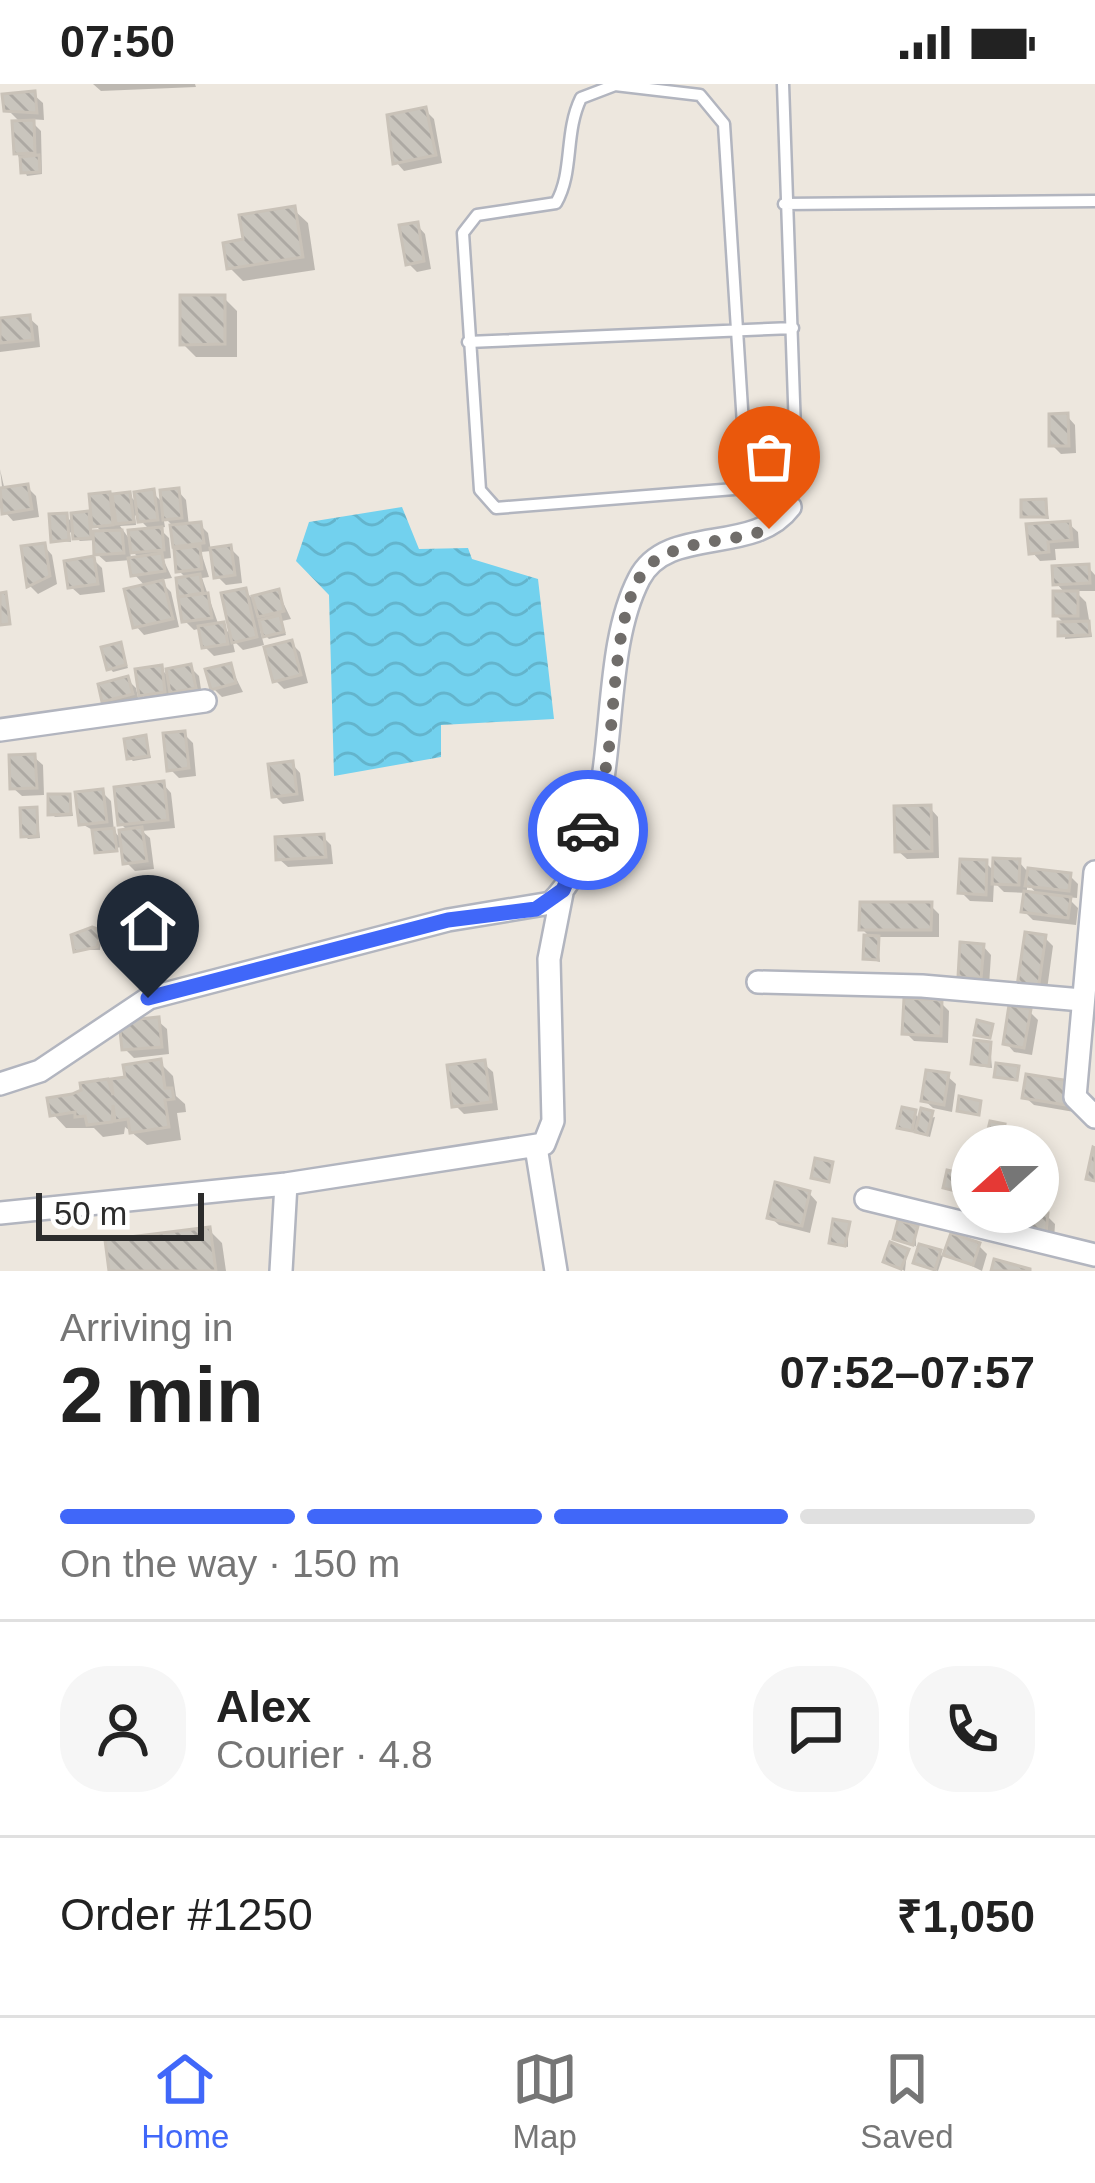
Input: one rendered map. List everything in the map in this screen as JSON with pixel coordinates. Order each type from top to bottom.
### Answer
[{"type":"street","points":[[0,1213],[286,1184],[536,1147],[552,1130],[549,959],[563,890],[578,862],[606,767],[618,669],[640,577],[650,564],[684,547],[769,529],[790,507]]},
{"type":"street","points":[[0,730],[206,701]]},
{"type":"street","points":[[1095,872],[1075,1097],[1095,1117]]},
{"type":"street","points":[[0,1084],[40,1071],[148,998],[448,920],[536,909],[563,890]]},
{"type":"street","points":[[758,982],[922,986],[1082,1000]]},
{"type":"street","points":[[536,1147],[556,1271]]},
{"type":"street","points":[[281,1271],[286,1184]]},
{"type":"street","points":[[866,1199],[1095,1256]]},
{"type":"lane","points":[[783,84],[796,459]]},
{"type":"lane","points":[[615,85],[700,94],[724,124],[747,488],[496,508],[481,490],[468,342],[463,233],[477,215],[556,203],[565,188],[568,124],[581,98],[615,85]]},
{"type":"lane","points":[[784,204],[1095,201]]},
{"type":"lane","points":[[468,342],[793,328]]},
{"type":"water","points":[[402,507],[419,549],[468,548],[472,559],[538,579],[554,719],[441,725],[441,757],[334,776],[329,595],[296,561],[309,522]]},
{"type":"building","points":[[35,91],[37,113],[4,111],[2,94]]},
{"type":"building","points":[[426,107],[436,155],[393,164],[387,115]]},
{"type":"building","points":[[34,120],[35,153],[14,154],[12,121]]},
{"type":"building","points":[[39,155],[40,172],[21,173],[20,157]]},
{"type":"building","points":[[295,206],[303,257],[227,269],[223,243],[243,239],[239,215]]},
{"type":"building","points":[[418,222],[424,261],[406,265],[399,225]]},
{"type":"building","points":[[180,295],[225,295],[225,344],[180,345]]},
{"type":"building","points":[[30,315],[33,340],[0,343],[0,318]]},
{"type":"building","points":[[1068,413],[1069,446],[1049,446],[1049,414]]},
{"type":"building","points":[[28,484],[32,509],[2,514],[0,488]]},
{"type":"building","points":[[179,488],[182,518],[163,520],[160,490]]},
{"type":"building","points":[[154,489],[158,520],[138,522],[134,492]]},
{"type":"building","points":[[110,492],[113,525],[92,527],[89,494]]},
{"type":"building","points":[[130,492],[134,522],[116,524],[112,494]]},
{"type":"building","points":[[1046,499],[1047,517],[1021,517],[1021,500]]},
{"type":"building","points":[[89,511],[91,538],[73,539],[71,513]]},
{"type":"building","points":[[67,513],[69,540],[51,542],[49,514]]},
{"type":"building","points":[[1070,521],[1072,540],[1048,542],[1049,552],[1029,554],[1026,524]]},
{"type":"building","points":[[201,522],[204,543],[173,547],[170,525]]},
{"type":"building","points":[[162,527],[164,550],[131,553],[128,530]]},
{"type":"building","points":[[122,530],[124,553],[94,555],[93,531]]},
{"type":"building","points":[[45,543],[50,576],[27,587],[21,546]]},
{"type":"building","points":[[231,545],[235,575],[214,578],[210,548]]},
{"type":"building","points":[[200,546],[202,569],[176,572],[174,549]]},
{"type":"building","points":[[162,553],[165,571],[131,576],[128,558]]},
{"type":"building","points":[[94,556],[98,584],[68,588],[64,561]]},
{"type":"building","points":[[1089,564],[1090,583],[1053,585],[1052,566]]},
{"type":"building","points":[[200,574],[203,593],[178,597],[176,578]]},
{"type":"building","points":[[163,580],[173,619],[133,628],[124,589]]},
{"type":"building","points":[[246,588],[257,637],[232,643],[221,593]]},
{"type":"building","points":[[279,589],[284,611],[258,617],[252,596]]},
{"type":"building","points":[[1053,591],[1078,591],[1078,616],[1053,616]]},
{"type":"building","points":[[6,592],[10,624],[0,625],[0,593]]},
{"type":"building","points":[[208,593],[212,618],[182,622],[178,597]]},
{"type":"building","points":[[280,615],[284,632],[263,637],[259,620]]},
{"type":"building","points":[[1089,621],[1090,635],[1058,636],[1058,622]]},
{"type":"building","points":[[224,622],[228,644],[202,648],[198,626]]},
{"type":"building","points":[[292,640],[301,675],[273,682],[264,647]]},
{"type":"building","points":[[121,642],[126,665],[107,670],[101,647]]},
{"type":"building","points":[[231,663],[236,683],[211,690],[205,669]]},
{"type":"building","points":[[191,664],[196,688],[170,693],[166,669]]},
{"type":"building","points":[[162,665],[165,692],[139,696],[135,669]]},
{"type":"building","points":[[128,676],[133,694],[102,702],[98,684]]},
{"type":"building","points":[[185,731],[189,768],[167,771],[163,733]]},
{"type":"building","points":[[146,735],[149,756],[127,759],[124,739]]},
{"type":"building","points":[[35,754],[37,788],[10,789],[9,755]]},
{"type":"building","points":[[293,761],[297,794],[272,797],[268,764]]},
{"type":"building","points":[[164,781],[168,820],[118,825],[114,787]]},
{"type":"building","points":[[103,789],[107,822],[79,825],[75,792]]},
{"type":"building","points":[[48,794],[70,794],[71,814],[48,815]]},
{"type":"building","points":[[931,805],[932,851],[895,852],[894,806]]},
{"type":"building","points":[[37,807],[38,836],[21,837],[20,808]]},
{"type":"building","points":[[142,827],[147,861],[123,864],[119,830]]},
{"type":"building","points":[[114,828],[117,851],[95,853],[92,830]]},
{"type":"building","points":[[324,834],[326,857],[276,860],[275,837]]},
{"type":"building","points":[[993,858],[1020,859],[1019,885],[992,884]]},
{"type":"building","points":[[960,859],[987,860],[986,895],[958,893]]},
{"type":"building","points":[[1028,868],[1071,873],[1069,891],[1025,886]]},
{"type":"building","points":[[1024,891],[1071,897],[1068,918],[1021,912]]},
{"type":"building","points":[[860,902],[932,902],[931,930],[859,930]]},
{"type":"building","points":[[92,927],[103,931],[97,947],[74,952],[71,935]]},
{"type":"building","points":[[1025,932],[1046,935],[1038,990],[1017,986]]},
{"type":"building","points":[[864,935],[879,936],[878,960],[863,959]]},
{"type":"building","points":[[960,942],[984,944],[981,979],[958,977]]},
{"type":"building","points":[[904,998],[942,1000],[941,1036],[902,1034]]},
{"type":"building","points":[[1009,1005],[1031,1009],[1024,1048],[1003,1044]]},
{"type":"building","points":[[159,1017],[162,1047],[122,1050],[119,1021]]},
{"type":"building","points":[[977,1020],[993,1024],[990,1038],[974,1035]]},
{"type":"building","points":[[974,1040],[991,1042],[989,1066],[971,1064]]},
{"type":"building","points":[[161,1059],[165,1088],[172,1088],[174,1099],[165,1100],[169,1127],[130,1133],[128,1119],[115,1121],[113,1105],[112,1122],[87,1125],[85,1116],[75,1117],[75,1112],[50,1116],[47,1098],[81,1090],[80,1083],[108,1079],[113,1095],[111,1079],[125,1077],[123,1065]]},
{"type":"building","points":[[485,1060],[491,1102],[452,1107],[447,1065]]},
{"type":"building","points":[[996,1063],[1019,1066],[1017,1080],[994,1077]]},
{"type":"building","points":[[926,1070],[949,1073],[944,1105],[921,1101]]},
{"type":"building","points":[[1026,1074],[1070,1081],[1066,1105],[1022,1098]]},
{"type":"building","points":[[959,1096],[981,1101],[979,1115],[957,1111]]},
{"type":"building","points":[[902,1107],[916,1110],[912,1131],[897,1128]]},
{"type":"building","points":[[921,1108],[933,1111],[927,1135],[915,1132]]},
{"type":"building","points":[[1095,1148],[1095,1181],[1086,1179]]},
{"type":"building","points":[[815,1158],[833,1162],[829,1182],[811,1178]]},
{"type":"building","points":[[947,1170],[951,1171],[951,1190],[943,1188]]},
{"type":"building","points":[[775,1182],[810,1191],[802,1226],[767,1218]]},
{"type":"building","points":[[833,1219],[850,1222],[845,1246],[829,1243]]},
{"type":"building","points":[[898,1220],[918,1226],[913,1245],[893,1239]]},
{"type":"building","points":[[210,1227],[216,1271],[109,1271],[105,1240]]},
{"type":"building","points":[[951,1233],[980,1243],[973,1265],[943,1255]]},
{"type":"building","points":[[890,1242],[909,1249],[901,1269],[883,1262]]},
{"type":"building","points":[[919,1244],[941,1250],[935,1270],[913,1263]]},
{"type":"building","points":[[994,1259],[1030,1269],[1030,1271],[991,1271]]},
{"type":"way so far","points":[[588,830],[606,767],[618,669],[640,577],[650,564],[684,547],[769,529]]},
{"type":"route","points":[[148,998],[448,920],[536,909],[563,890],[588,830]]}]
